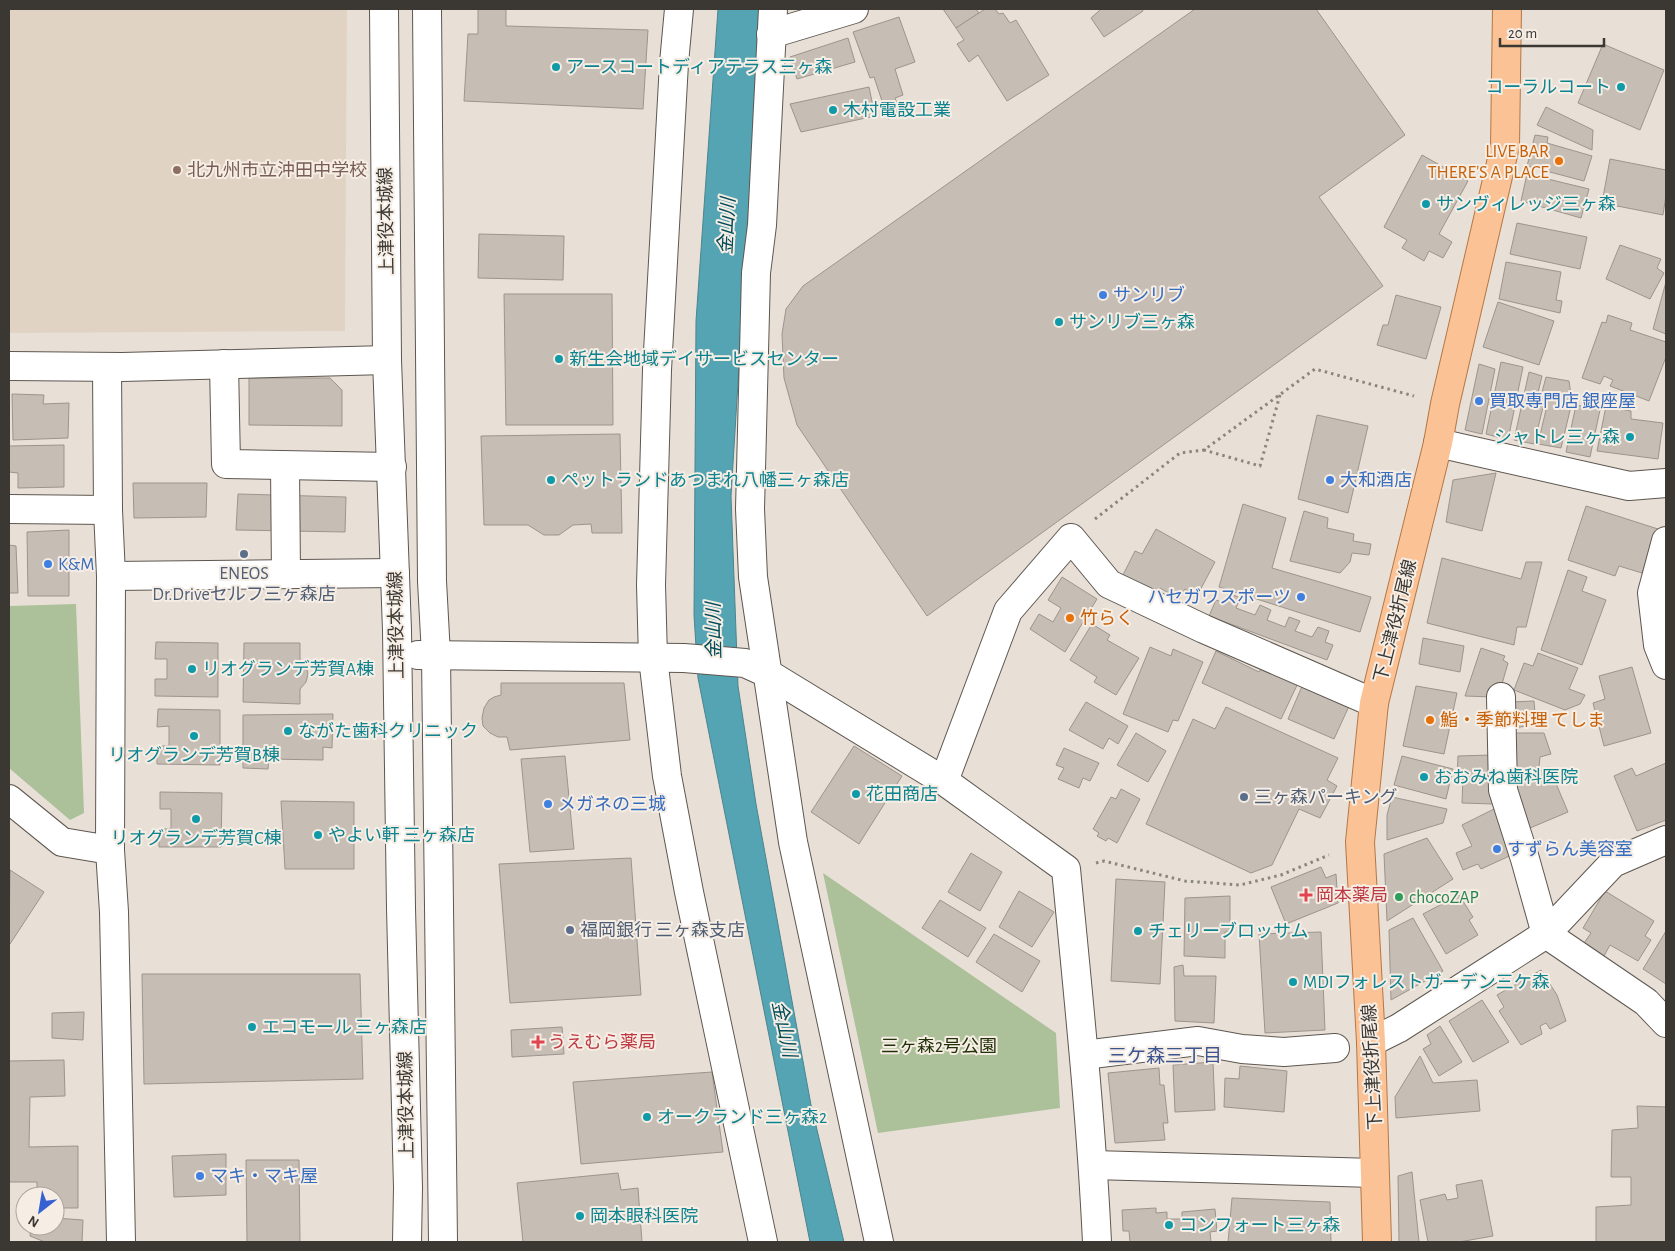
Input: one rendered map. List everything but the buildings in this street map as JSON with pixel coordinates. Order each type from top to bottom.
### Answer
[{"type":"main road","name":"下上津役折尾線","points":[[1377,1242],[1371,1042],[1360,842],[1374,703],[1438,444],[1445,404],[1505,146],[1507,9]]},
{"type":"street","name":"上津役本城線","points":[[384,9],[387,360],[397,654],[408,1188],[407,1242]]},
{"type":"street","name":"上津役本城線","points":[[427,9],[432,581],[436,655],[443,1242]]},
{"type":"street","points":[[679,9],[674,63],[657,370],[651,585],[653,658],[667,776],[687,882],[763,1242]]},
{"type":"street","points":[[854,9],[772,21],[762,225],[756,273],[750,509],[756,668],[879,1242]]},
{"type":"street","points":[[9,366],[107,367],[387,360]]},
{"type":"street","points":[[224,364],[226,464],[392,467]]},
{"type":"street","points":[[107,367],[108,510],[111,576],[110,850],[114,912],[121,1242]]},
{"type":"street","points":[[1438,444],[1629,486],[1666,483]]},
{"type":"street","points":[[285,466],[286,574]]},
{"type":"street","points":[[9,509],[108,510]]},
{"type":"street","points":[[944,781],[1008,611],[1071,538],[1108,584],[1204,629],[1374,703]]},
{"type":"street","points":[[1666,541],[1652,593],[1658,645],[1666,665]]},
{"type":"street","points":[[111,576],[395,573]]},
{"type":"street","points":[[397,654],[684,658],[756,668],[944,781],[1066,869],[1084,1055],[1097,1242]]},
{"type":"street","points":[[1501,697],[1503,790],[1546,934],[1646,1002],[1666,1023]]},
{"type":"street","points":[[10,804],[62,842],[110,850]]},
{"type":"street","points":[[1371,1042],[1399,1028],[1546,934],[1613,863],[1666,840]]},
{"type":"street","points":[[1084,1055],[1198,1041],[1242,1049],[1284,1052],[1335,1048]]},
{"type":"street","points":[[1093,1165],[1374,1173]]},
{"type":"path","points":[[1204,450],[1315,369],[1418,396]]},
{"type":"path","points":[[1071,538],[1180,453],[1204,450],[1260,466],[1280,395]]},
{"type":"path","points":[[1066,869],[1104,861],[1185,881],[1240,885],[1281,876],[1360,842]]},
{"type":"shaded area","name":"北九州市立沖田中学校","points":[[9,9],[347,9],[345,331],[9,333]]},
{"type":"green space","points":[[76,604],[84,813],[70,820],[9,768],[9,606]]},
{"type":"green space","name":"三ヶ森2号公園","points":[[823,873],[1056,1033],[1060,1108],[878,1133]]},
{"type":"water","name":"金山川","points":[[718,9],[761,9],[731,496],[738,686],[756,804],[811,1105],[844,1242],[810,1242],[698,678],[694,615],[696,321]]},
{"type":"place","name":"アースコートディアテラス三ヶ森","points":[[556,67]]},
{"type":"place","name":"コーラルコート","points":[[1621,87]]},
{"type":"place","name":"木村電設工業","points":[[833,110]]},
{"type":"place","name":"LIVE BAR THERE'S A PLACE","points":[[1559,161]]},
{"type":"place","name":"北九州市立沖田中学校","points":[[177,170]]},
{"type":"place","name":"サンヴィレッジ三ヶ森","points":[[1426,204]]},
{"type":"place","name":"サンリブ","points":[[1103,295]]},
{"type":"place","name":"サンリブ三ヶ森","points":[[1059,322]]},
{"type":"place","name":"新生会地域デイサービスセンター","points":[[559,359]]},
{"type":"place","name":"買取専門店 銀座屋","points":[[1479,401]]},
{"type":"place","name":"シャトレ三ヶ森","points":[[1630,437]]},
{"type":"place","name":"ペットランドあつまれ八幡三ヶ森店","points":[[551,480]]},
{"type":"place","name":"大和酒店","points":[[1330,480]]},
{"type":"place","name":"ENEOS Dr.Driveセルフ三ヶ森店","points":[[244,554]]},
{"type":"place","name":"K&M","points":[[48,564]]},
{"type":"place","name":"ハセガワスポーツ","points":[[1301,597]]},
{"type":"place","name":"竹らく","points":[[1070,618]]},
{"type":"place","name":"リオグランデ芳賀A棟","points":[[192,669]]},
{"type":"place","name":"鮨・季節料理 てしま","points":[[1430,720]]},
{"type":"place","name":"ながた歯科クリニック","points":[[288,731]]},
{"type":"place","name":"リオグランデ芳賀B棟","points":[[194,736]]},
{"type":"place","name":"おおみね歯科医院","points":[[1424,777]]},
{"type":"place","name":"花田商店","points":[[856,794]]},
{"type":"place","name":"三ヶ森パーキング","points":[[1244,797]]},
{"type":"place","name":"メガネの三城","points":[[548,804]]},
{"type":"place","name":"リオグランデ芳賀C棟","points":[[196,819]]},
{"type":"place","name":"やよい軒 三ヶ森店","points":[[318,835]]},
{"type":"place","name":"すずらん美容室","points":[[1497,849]]},
{"type":"place","name":"岡本薬局","points":[[1306,895]]},
{"type":"place","name":"chocoZAP","points":[[1399,897]]},
{"type":"place","name":"福岡銀行 三ヶ森支店","points":[[570,930]]},
{"type":"place","name":"チェリーブロッサム","points":[[1138,931]]},
{"type":"place","name":"MDIフォレストガーデン三ケ森","points":[[1293,982]]},
{"type":"place","name":"エコモール 三ヶ森店","points":[[252,1027]]},
{"type":"place","name":"うえむら薬局","points":[[538,1042]]},
{"type":"place","name":"オークランド三ヶ森2","points":[[647,1117]]},
{"type":"place","name":"マキ・マキ屋","points":[[200,1176]]},
{"type":"place","name":"岡本眼科医院","points":[[580,1216]]},
{"type":"place","name":"コンフォート三ヶ森","points":[[1169,1225]]},
{"type":"district","name":"三ケ森三丁目","points":[[1165,1055]]}]
